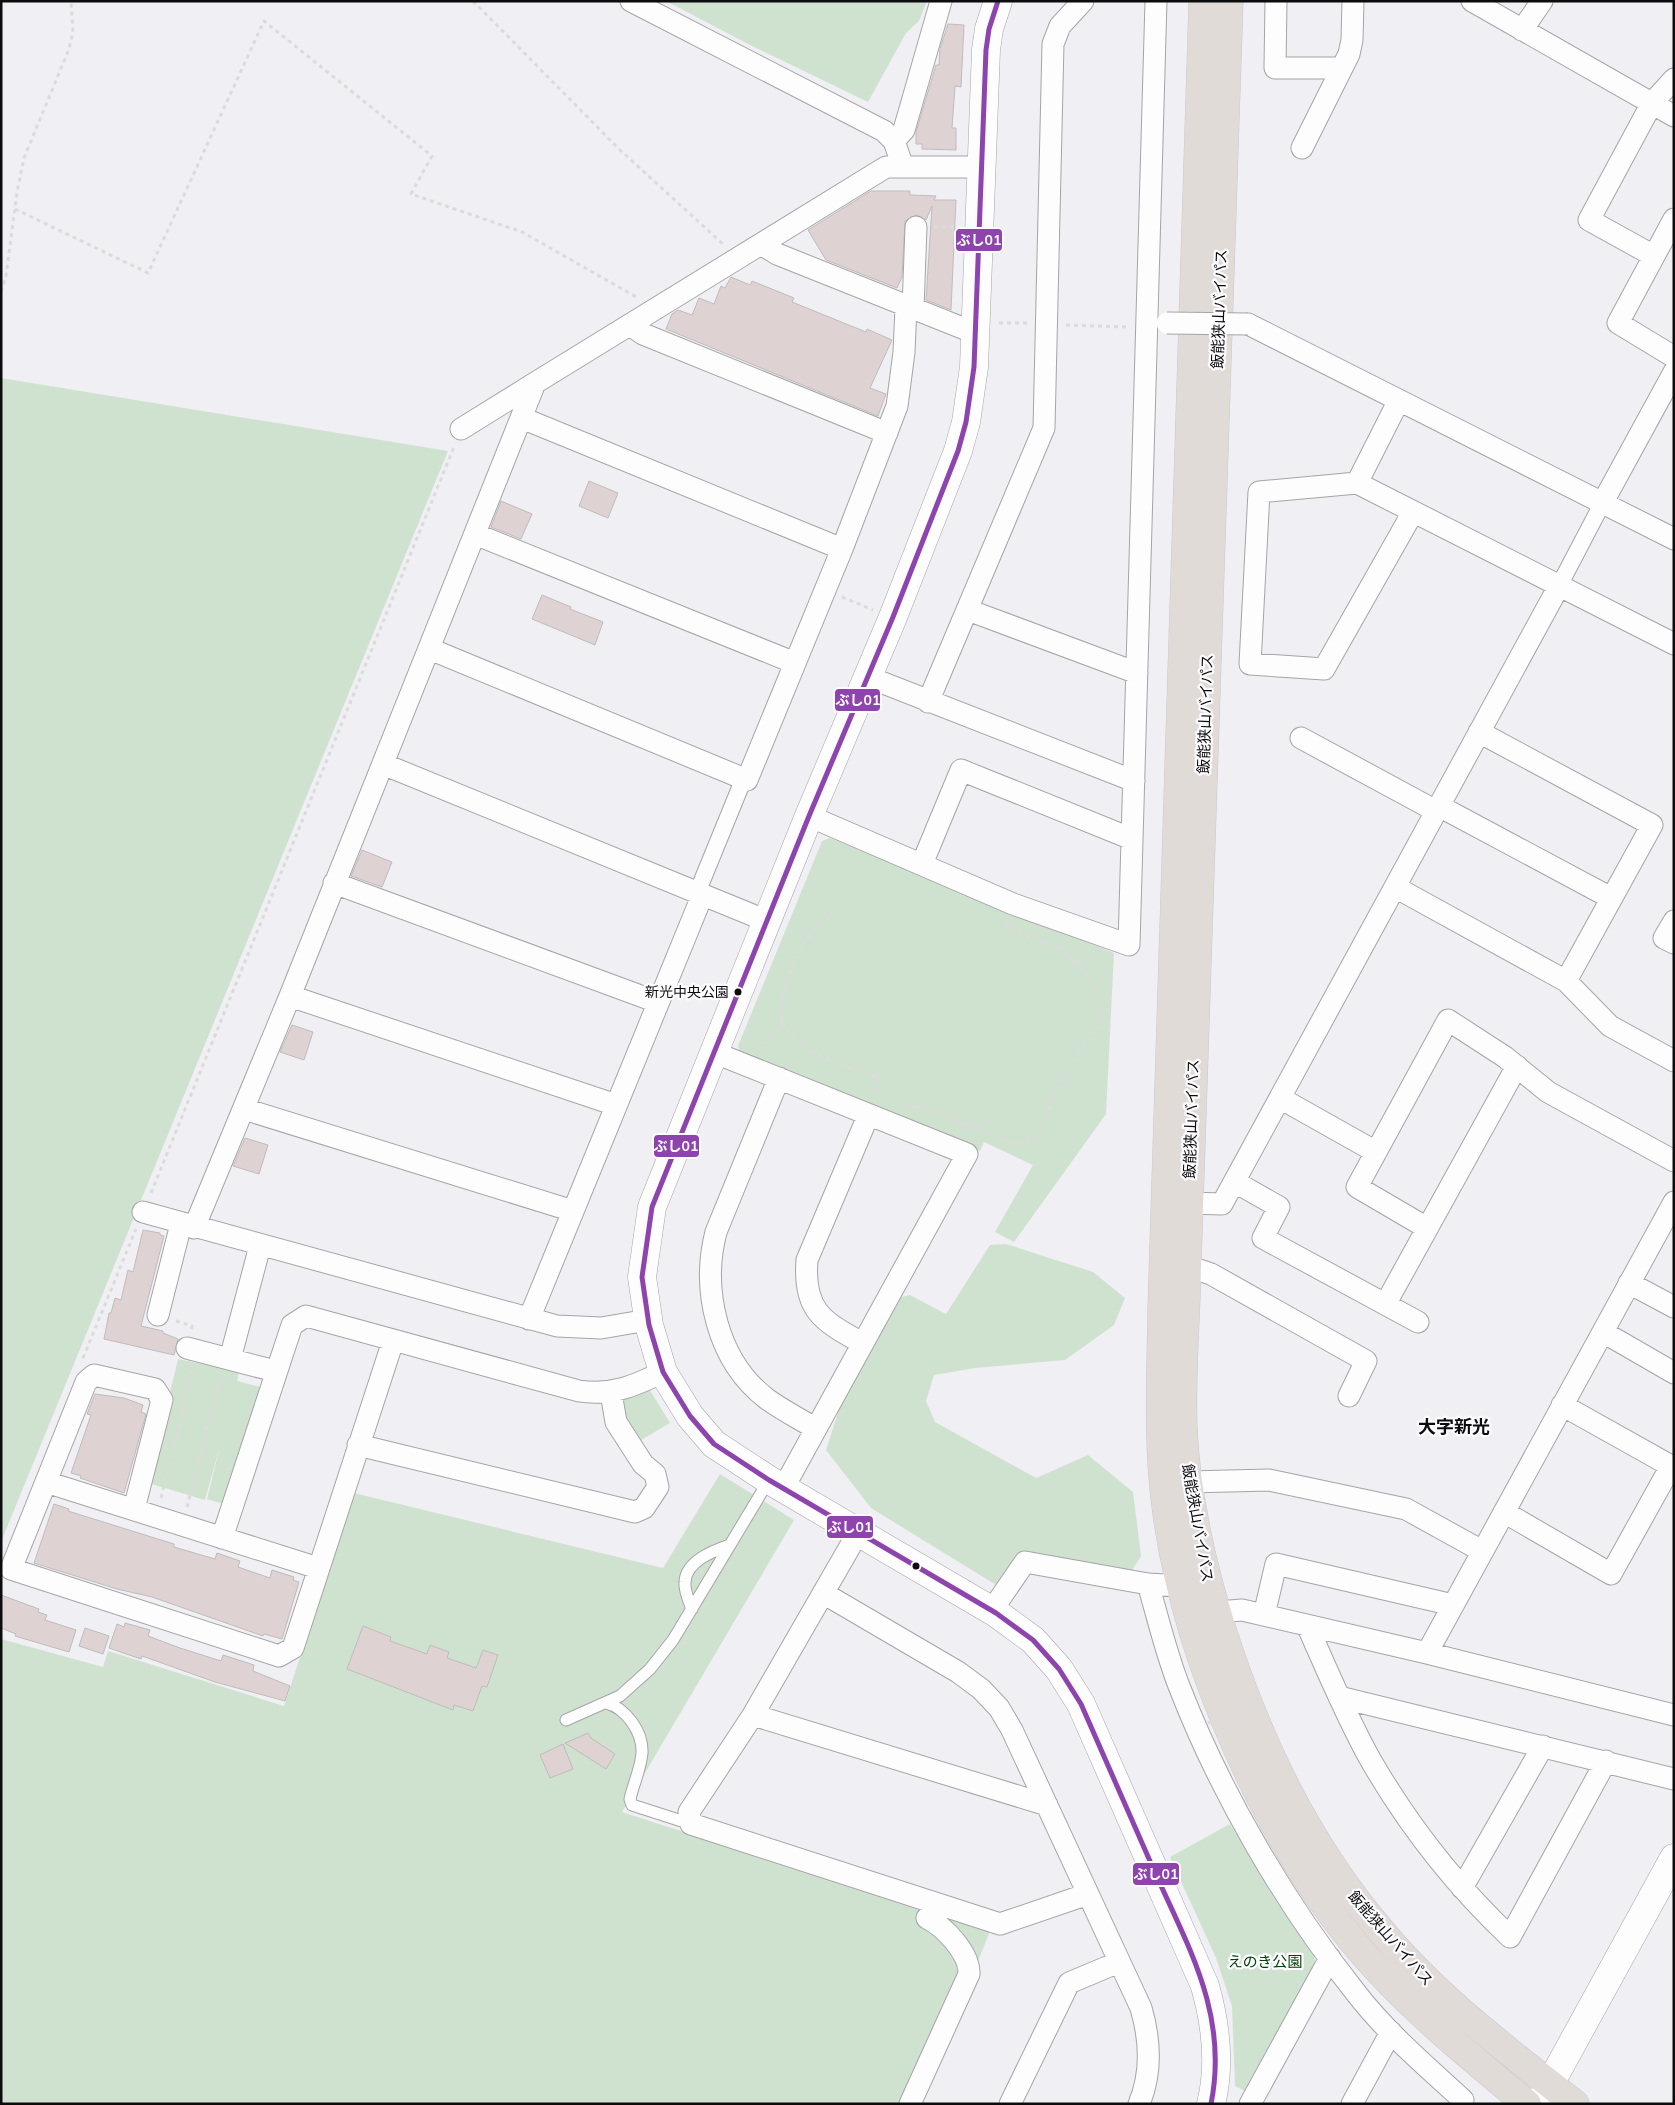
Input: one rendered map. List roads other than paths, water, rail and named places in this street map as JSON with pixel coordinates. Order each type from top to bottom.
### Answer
[{"type":"highway","name":"飯能狭山バイパス","points":[[1204,1],[1162,1307],[1160,1440],[1167,1512],[1182,1586],[1195,1634],[1242,1756],[1270,1815],[1323,1899],[1360,1950],[1410,2003],[1527,2104]]},
{"type":"highway","name":"飯能狭山バイパス","points":[[1229,1],[1186,1266],[1183,1428],[1189,1482],[1204,1568],[1217,1612],[1238,1677],[1293,1804],[1350,1892],[1383,1934],[1429,1983],[1491,2038],[1544,2094],[1575,2104]]},
{"type":"street","points":[[631,1],[884,130],[894,141],[903,167]]},
{"type":"street","points":[[894,141],[904,130],[940,1]]},
{"type":"street","points":[[998,1],[989,29],[986,50],[971,393],[958,451],[868,677],[713,1052],[652,1207],[646,1234],[642,1278],[648,1320],[663,1372],[690,1416],[714,1444],[776,1483],[992,1610],[1033,1640],[1058,1669],[1080,1704],[1099,1744],[1205,1986],[1216,2040],[1216,2064],[1211,2104]]},
{"type":"street","points":[[928,702],[1044,428],[1053,44],[1060,26],[1083,1]]},
{"type":"street","points":[[809,816],[1013,904],[1129,945],[1156,1]]},
{"type":"street","points":[[1276,1],[1275,68],[1342,68]]},
{"type":"street","points":[[1302,148],[1349,54],[1352,40],[1353,1]]},
{"type":"street","points":[[1472,1],[1674,116]]},
{"type":"street","points":[[1522,30],[1542,1]]},
{"type":"street","points":[[1654,256],[1589,220],[1652,103],[1674,79]]},
{"type":"street","points":[[462,429],[886,167],[982,167]]},
{"type":"street","points":[[1674,219],[1618,323],[1674,357]]},
{"type":"street","points":[[430,649],[747,780],[842,550],[897,406],[910,308],[916,227]]},
{"type":"street","points":[[761,244],[777,254],[975,333]]},
{"type":"street","points":[[1146,327],[1167,323],[1248,324],[1603,502],[1672,533]]},
{"type":"street","points":[[630,325],[643,334],[887,434]]},
{"type":"street","points":[[1188,1203],[1222,1204],[1235,1182],[1674,372]]},
{"type":"street","points":[[158,1315],[187,1226],[244,1109],[430,649],[535,383]]},
{"type":"street","points":[[1357,483],[1399,400]]},
{"type":"street","points":[[522,418],[842,550]]},
{"type":"street","points":[[1412,512],[1324,668],[1250,664],[1259,492],[1357,483],[1674,644]]},
{"type":"street","points":[[475,534],[795,663]]},
{"type":"street","points":[[968,610],[1137,673]]},
{"type":"street","points":[[868,677],[1134,781]]},
{"type":"street","points":[[1479,732],[1652,825],[1566,981]]},
{"type":"street","points":[[1301,738],[1611,898]]},
{"type":"street","points":[[383,764],[767,921]]},
{"type":"street","points":[[922,864],[961,770],[1132,839]]},
{"type":"street","points":[[529,1319],[657,1002],[744,778]]},
{"type":"street","points":[[334,883],[657,1002]]},
{"type":"street","points":[[1395,887],[1566,981],[1610,1026],[1674,1061]]},
{"type":"street","points":[[1674,921],[1664,938],[1674,943]]},
{"type":"street","points":[[290,996],[616,1105]]},
{"type":"street","points":[[1427,1228],[1357,1187],[1448,1020],[1517,1066],[1548,1092],[1674,1162]]},
{"type":"street","points":[[713,1052],[779,1078],[872,1108],[954,1150],[967,1154],[816,1429],[776,1483]]},
{"type":"street","points":[[1386,1303],[1517,1066]]},
{"type":"street","points":[[779,1078],[716,1232],[710,1256],[709,1281],[716,1323],[730,1353],[747,1380],[766,1398],[816,1429]]},
{"type":"street","points":[[1280,1098],[1376,1152]]},
{"type":"street","points":[[862,1343],[824,1321],[814,1306],[807,1290],[806,1278],[807,1260],[872,1108]]},
{"type":"street","points":[[244,1109],[573,1212]]},
{"type":"street","points":[[1235,1182],[1279,1207],[1263,1238],[1418,1322]]},
{"type":"street","points":[[1427,1653],[1674,1202]]},
{"type":"street","points":[[143,1212],[187,1226],[557,1326],[586,1329],[648,1320]]},
{"type":"street","points":[[223,1365],[260,1246]]},
{"type":"street","points":[[1186,1266],[1211,1274],[1366,1361],[1349,1396]]},
{"type":"street","points":[[1629,1283],[1674,1307]]},
{"type":"street","points":[[222,1538],[292,1325],[306,1316],[579,1392],[611,1393],[663,1372]]},
{"type":"street","points":[[1603,1332],[1674,1373]]},
{"type":"street","points":[[134,1509],[162,1400],[155,1389],[94,1375],[86,1382],[11,1569],[279,1656],[293,1648],[358,1445],[394,1341]]},
{"type":"street","points":[[187,1348],[223,1365],[275,1372]]},
{"type":"street","points":[[358,1445],[635,1512],[644,1508],[658,1487],[655,1474],[643,1464],[616,1422],[611,1393]]},
{"type":"street","points":[[1504,1512],[1611,1574],[1671,1466],[1562,1405]]},
{"type":"street","points":[[1189,1482],[1269,1480],[1406,1509],[1482,1551]]},
{"type":"street","points":[[46,1482],[318,1568]]},
{"type":"street","points":[[859,1531],[753,1715],[689,1812],[691,1824],[1000,1924],[1088,1894]]},
{"type":"street","points":[[992,1610],[1025,1562],[1148,1584],[1182,1586]]},
{"type":"street","points":[[1264,1615],[1276,1564],[1453,1605]]},
{"type":"street","points":[[1148,1584],[1178,1685],[1206,1748],[1267,1865],[1356,1995],[1463,2100],[1461,2104]]},
{"type":"street","points":[[823,1593],[958,1672],[981,1689],[999,1708],[1012,1730],[1141,2008],[1146,2027],[1149,2052],[1147,2074],[1139,2104]]},
{"type":"street","points":[[1217,1612],[1242,1610],[1427,1653],[1674,1715]]},
{"type":"street","points":[[1307,1625],[1339,1697],[1369,1757],[1420,1838],[1462,1888],[1510,1937],[1606,1761]]},
{"type":"street","points":[[1339,1697],[1674,1779]]},
{"type":"street","points":[[753,1715],[1047,1805]]},
{"type":"street","points":[[1462,1888],[1542,1746]]},
{"type":"street","points":[[1544,2094],[1674,1858]]},
{"type":"street","points":[[910,2104],[969,1974],[966,1956],[936,1922],[927,1918]]},
{"type":"street","points":[[1250,2104],[1330,1958]]},
{"type":"street","points":[[1010,2104],[1068,1983],[1119,1962]]},
{"type":"street","points":[[1352,2104],[1392,2032]]},
{"type":"lane","points":[[566,1720],[620,1696],[650,1669],[673,1640],[730,1546],[776,1483]]},
{"type":"lane","points":[[692,1609],[685,1588],[686,1575],[700,1559],[730,1546]]},
{"type":"lane","points":[[606,1703],[625,1712],[640,1740],[642,1753],[630,1799],[632,1805],[691,1824]]},
{"type":"place","name":"新光中央公園","points":[[738,992]]},
{"type":"district","name":"大字新光","points":[[1454,1426]]},
{"type":"park label","name":"えのき公園","points":[[1265,1961]]}]
